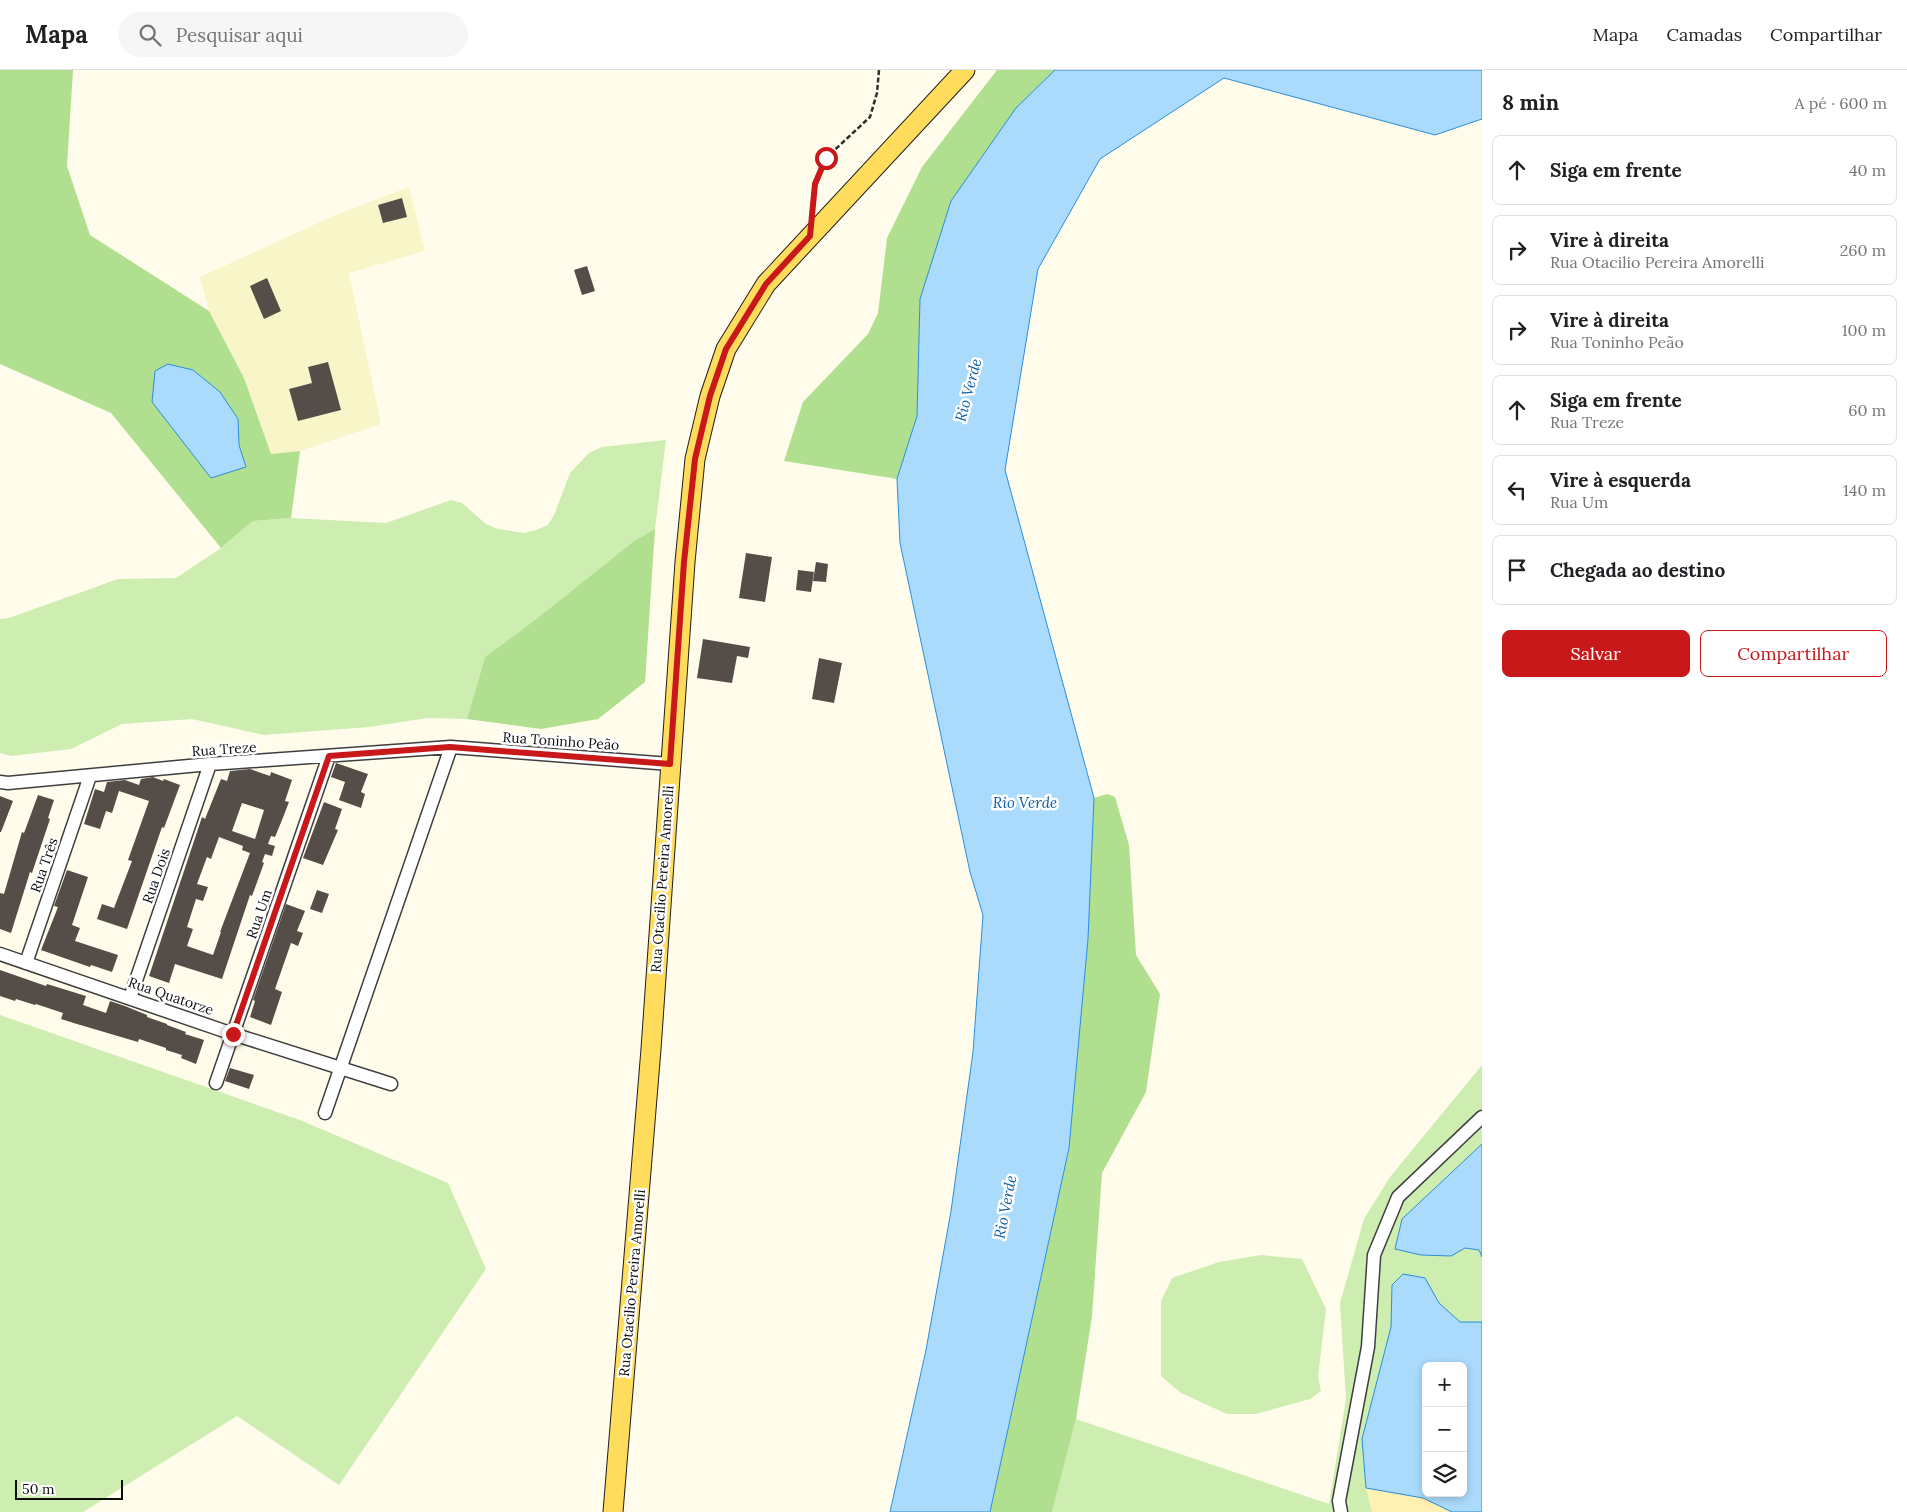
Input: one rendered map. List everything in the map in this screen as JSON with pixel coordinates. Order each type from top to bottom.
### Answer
[{"type":"main road","name":"Rua Otacilio Pereira Amorelli","points":[[613,1512],[651,1049],[684,562],[695,459],[710,396],[726,349],[766,284],[966,70]]},
{"type":"street","name":"Rua Toninho Peão","points":[[450,747],[670,764]]},
{"type":"street","name":"Rua Treze","points":[[0,782],[8,783],[90,776],[210,764],[450,747]]},
{"type":"street","points":[[325,1113],[450,747]]},
{"type":"street","name":"Rua Um","points":[[216,1083],[329,756]]},
{"type":"street","name":"Rua Dois","points":[[130,998],[210,764]]},
{"type":"street","name":"Rua Três","points":[[26,963],[90,776]]},
{"type":"street","name":"Rua Quatorze","points":[[0,954],[233,1034],[391,1084]]},
{"type":"street","points":[[1341,1512],[1339,1502],[1368,1346],[1374,1255],[1398,1197],[1482,1117]]},
{"type":"path","points":[[810,236],[815,184],[826,158],[870,117],[877,93],[879,70]]},
{"type":"shaded area","points":[[409,187],[425,251],[349,273],[381,424],[300,451],[271,455],[244,378],[209,311],[200,277],[333,216]]},
{"type":"green space","points":[[0,70],[73,70],[67,166],[90,235],[209,311],[244,378],[271,454],[300,451],[291,518],[253,521],[221,548],[111,413],[0,364]]},
{"type":"green space","points":[[997,70],[1055,70],[1016,108],[920,299],[917,416],[897,479],[784,461],[803,402],[868,334],[878,313],[887,238],[922,167]]},
{"type":"green space","points":[[666,440],[655,529],[634,541],[535,620],[485,657],[467,719],[428,718],[369,727],[264,735],[192,719],[122,724],[71,749],[11,756],[0,753],[0,619],[9,618],[118,579],[176,578],[221,548],[253,521],[291,518],[386,523],[451,500],[462,503],[486,524],[498,529],[524,533],[536,530],[548,525],[555,513],[570,473],[589,453],[602,447]]},
{"type":"green space","points":[[655,529],[645,682],[598,719],[541,729],[467,719],[485,657],[535,620],[634,541]]},
{"type":"green space","points":[[1107,794],[1115,797],[1129,845],[1136,955],[1160,994],[1146,1092],[1102,1173],[1092,1316],[1076,1419],[1052,1512],[990,1512],[1069,1148],[1088,939],[1094,798]]},
{"type":"green space","points":[[0,1015],[300,1120],[448,1183],[486,1269],[339,1485],[237,1416],[83,1512],[0,1512]]},
{"type":"green space","points":[[1482,1065],[1482,1512],[1052,1512],[1076,1419],[1329,1504],[1346,1399],[1340,1303],[1364,1219],[1390,1177]]},
{"type":"green space","points":[[1261,1255],[1302,1259],[1326,1309],[1318,1377],[1321,1391],[1310,1399],[1256,1414],[1227,1414],[1181,1393],[1161,1376],[1161,1301],[1172,1278],[1219,1262]]},
{"type":"sand","points":[[1366,1488],[1423,1498],[1452,1512],[1372,1512]]},
{"type":"water","name":"Rio Verde","points":[[1055,70],[1482,70],[1482,119],[1435,135],[1224,78],[1100,159],[1038,269],[1005,470],[1094,798],[1088,939],[1069,1148],[990,1512],[890,1512],[926,1350],[951,1211],[973,1052],[983,915],[970,872],[900,543],[897,479],[917,416],[920,299],[951,201],[1016,108]]},
{"type":"water","points":[[168,364],[193,370],[220,392],[238,419],[239,445],[246,467],[211,478],[152,402],[155,371]]},
{"type":"water","points":[[1482,1144],[1482,1257],[1479,1250],[1465,1248],[1451,1256],[1421,1255],[1395,1249],[1402,1219]]},
{"type":"water","points":[[1403,1274],[1425,1278],[1439,1303],[1460,1322],[1482,1322],[1482,1512],[1452,1512],[1423,1498],[1366,1488],[1362,1439],[1391,1327],[1392,1285]]},
{"type":"building","points":[[402,198],[407,217],[383,223],[378,205]]},
{"type":"building","points":[[587,266],[595,291],[582,295],[574,270]]},
{"type":"building","points":[[267,278],[281,311],[264,319],[250,286]]},
{"type":"building","points":[[328,362],[341,410],[298,421],[289,389],[312,383],[308,367]]},
{"type":"building","points":[[746,553],[772,557],[765,602],[739,598]]},
{"type":"building","points":[[816,562],[828,564],[826,582],[813,581]]},
{"type":"building","points":[[798,570],[814,572],[811,592],[796,590]]},
{"type":"building","points":[[703,639],[750,647],[748,658],[737,656],[732,683],[697,678]]},
{"type":"building","points":[[819,658],[842,663],[834,703],[812,699]]},
{"type":"building","points":[[336,763],[368,774],[361,792],[365,794],[361,808],[339,800],[345,782],[331,777]]},
{"type":"building","points":[[250,769],[270,776],[271,772],[292,780],[285,801],[289,802],[275,837],[271,836],[268,844],[275,846],[272,856],[265,854],[262,862],[264,863],[252,896],[250,895],[222,979],[175,964],[169,983],[149,976],[202,817],[205,819],[221,779],[227,781],[230,771]],"holes":[[[242,803],[264,810],[255,839],[232,831]],[[219,837],[243,846],[242,850],[250,853],[213,955],[187,946],[193,929],[187,927],[196,899],[203,901],[208,887],[197,884],[207,857],[211,859]]]},
{"type":"building","points":[[153,777],[180,785],[164,828],[162,827],[127,929],[97,919],[102,904],[114,908],[132,861],[128,860],[149,801],[119,791],[112,813],[106,811],[100,829],[84,824],[95,789],[104,792],[107,782],[125,780],[139,785],[141,779]]},
{"type":"building","points":[[38,795],[54,800],[48,818],[50,819],[32,873],[30,872],[11,933],[0,929],[0,893],[4,894],[22,832],[24,833]]},
{"type":"building","points":[[0,796],[13,801],[1,832],[0,832]]},
{"type":"building","points":[[324,802],[342,809],[335,829],[338,830],[323,865],[303,858]]},
{"type":"building","points":[[67,870],[88,877],[72,925],[80,928],[75,941],[118,955],[112,972],[91,965],[90,967],[41,950],[58,907],[54,906]]},
{"type":"building","points":[[317,890],[329,894],[322,913],[310,909]]},
{"type":"building","points":[[286,904],[305,911],[297,931],[303,933],[298,946],[291,943],[275,989],[282,992],[271,1025],[250,1017],[255,1001],[253,1000]]},
{"type":"building","points":[[0,970],[46,986],[47,984],[86,996],[83,1005],[106,1013],[110,1001],[125,1006],[186,1032],[185,1034],[204,1040],[196,1064],[181,1058],[182,1055],[166,1050],[166,1048],[139,1039],[138,1042],[61,1019],[63,1013],[36,1004],[16,999],[15,1001],[0,996]]},
{"type":"building","points":[[230,1068],[254,1075],[249,1089],[225,1081]]},
{"type":"route","points":[[233,1034],[329,756],[450,747],[670,764],[684,562],[695,459],[710,396],[726,349],[766,284],[810,236],[815,184],[826,158]]}]
